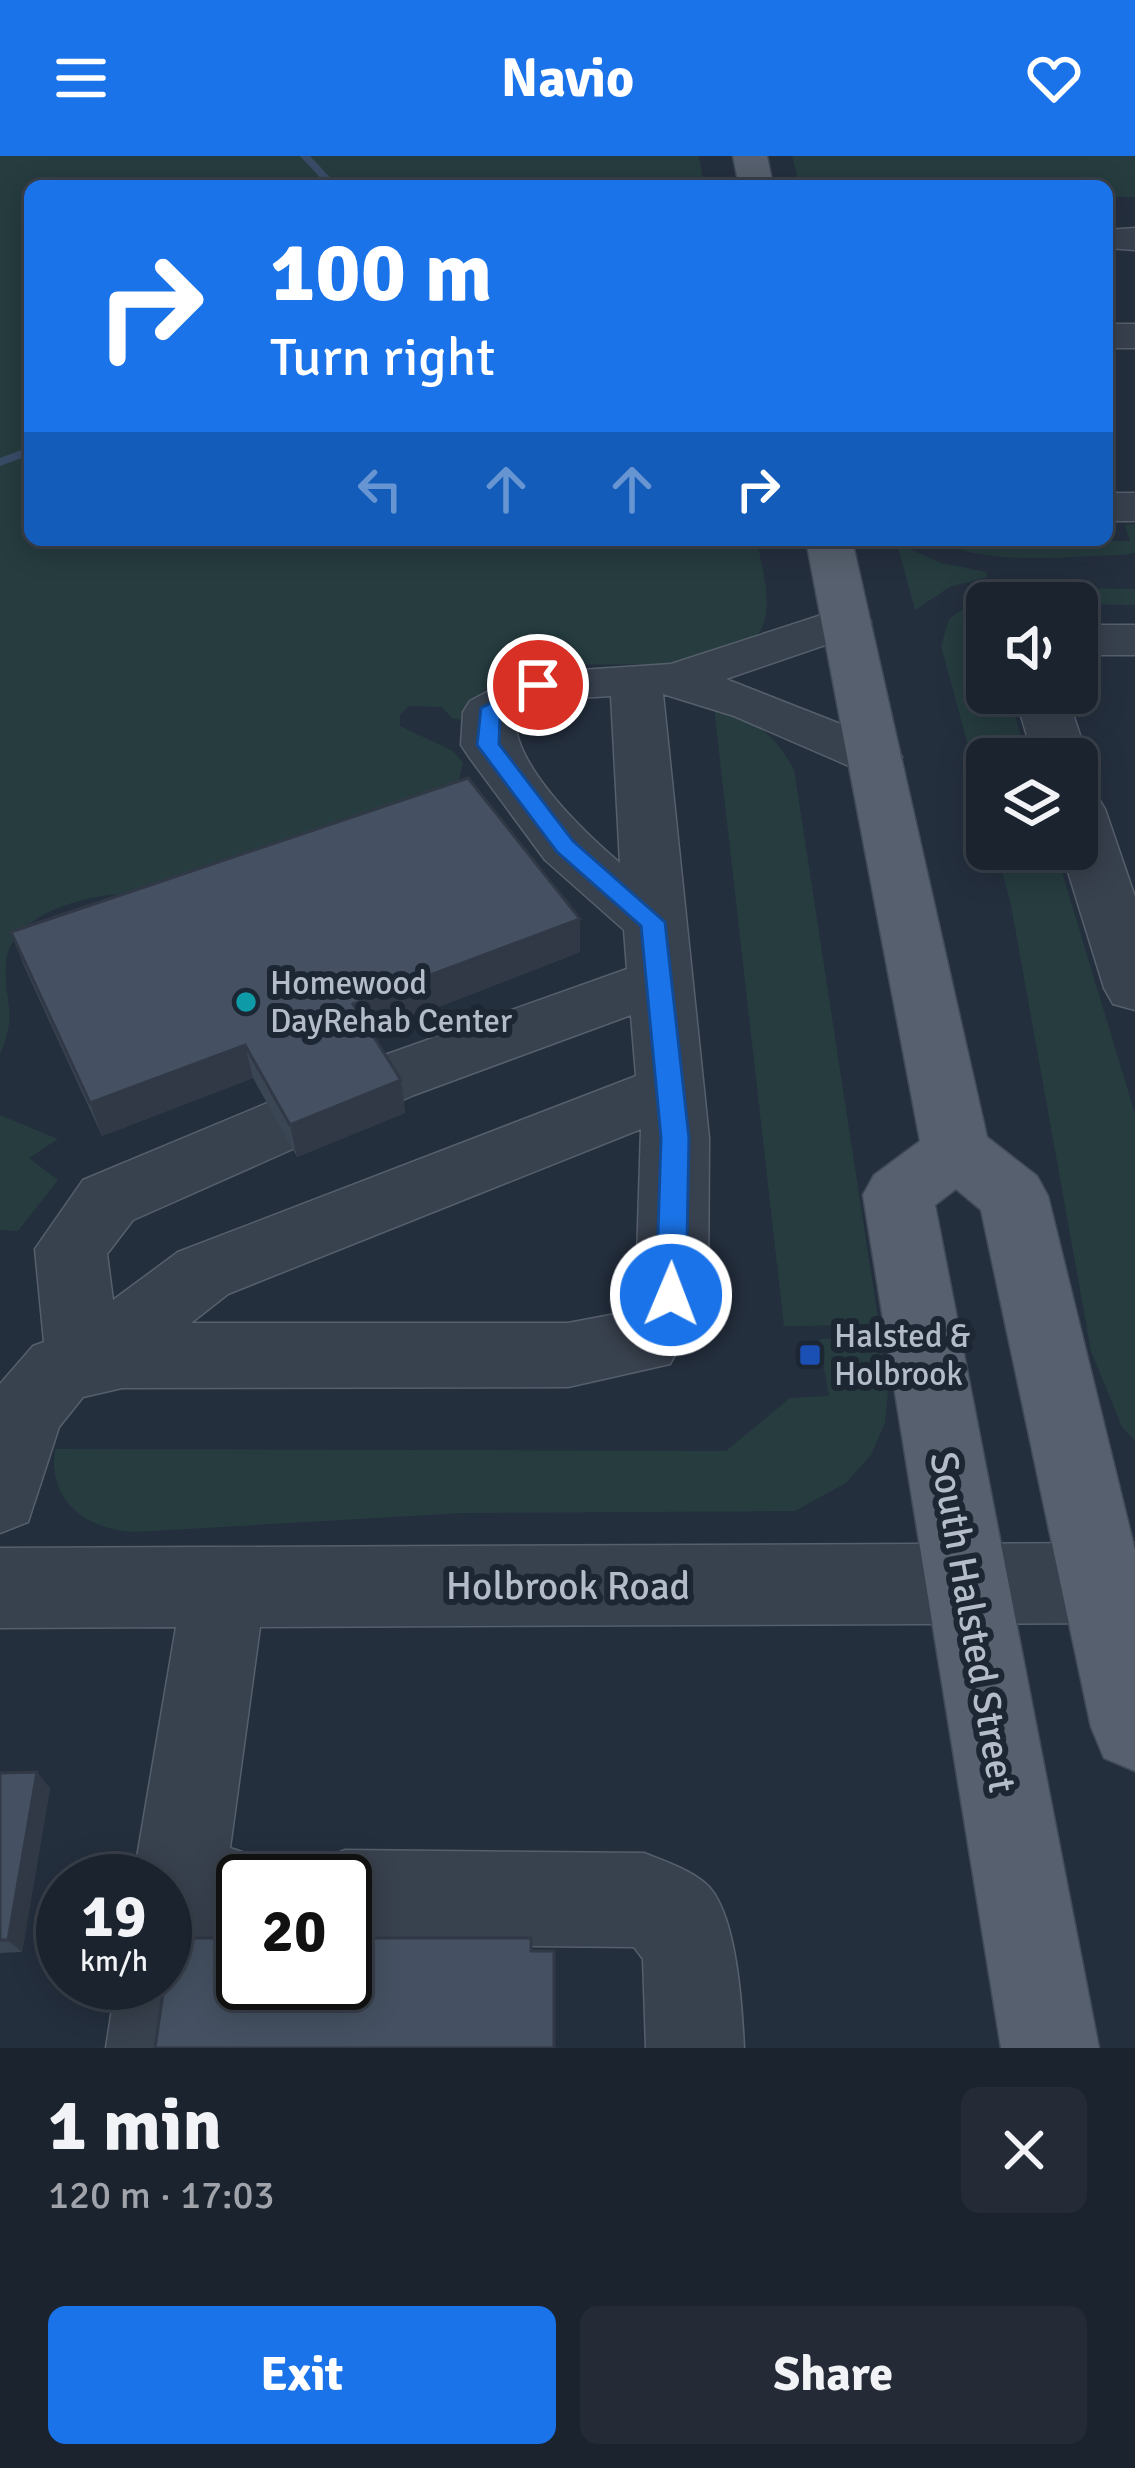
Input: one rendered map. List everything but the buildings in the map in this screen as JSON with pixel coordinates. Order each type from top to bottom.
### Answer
[{"type":"main road","points":[[831,546],[956,1151],[1013,1196],[1119,1583],[1135,1727]]},
{"type":"main road","name":"South Halsted Street","points":[[956,1151],[898,1195],[1050,2048]]},
{"type":"street","points":[[657,952],[565,847],[488,745],[489,712],[538,685],[657,679],[847,622]]},
{"type":"street","points":[[1098,640],[1135,640]]},
{"type":"street","points":[[657,679],[752,705],[875,758]]},
{"type":"street","points":[[0,1496],[25,1411],[60,1369],[122,1357],[568,1355],[644,1341],[671,1295],[675,1138],[657,952],[657,679]]},
{"type":"street","points":[[1097,870],[1135,988]]},
{"type":"street","points":[[84,1364],[71,1249],[108,1200],[391,1078],[657,952]]},
{"type":"street","points":[[84,1364],[203,1273],[670,1090]]},
{"type":"street","name":"Holbrook Road","points":[[0,1588],[1119,1583]]},
{"type":"street","points":[[192,1928],[210,1892],[224,1588]]},
{"type":"street","points":[[372,1897],[644,1900],[675,1918],[691,1959],[695,2048]]},
{"type":"street","points":[[155,2048],[161,2010]]},
{"type":"green space","points":[[0,156],[699,156],[703,180],[24,180],[24,546],[758,546],[767,598],[764,621],[754,638],[701,658],[528,671],[500,680],[478,696],[465,721],[452,718],[442,707],[409,706],[400,715],[400,726],[453,751],[463,763],[457,789],[127,894],[72,903],[35,920],[11,946],[6,963],[9,1017],[0,1054]]},
{"type":"green space","points":[[792,156],[1135,156],[1135,197],[1113,197],[1113,180],[798,179]]},
{"type":"green space","points":[[1135,524],[1135,553],[1002,557],[951,546],[1113,546],[1113,541],[1130,541],[1125,525]]},
{"type":"green space","points":[[898,546],[941,563],[986,572],[987,577],[950,587],[915,610]]},
{"type":"green space","points":[[1098,588],[1135,589],[1135,605],[1098,604]]},
{"type":"green space","points":[[966,608],[966,714],[1014,714],[1022,738],[966,738],[941,646],[949,619]]},
{"type":"green space","points":[[714,707],[761,729],[794,769],[879,1325],[784,1326]]},
{"type":"green space","points":[[1002,870],[1061,870],[1135,1114],[1135,1441],[1122,1427],[1091,1351]]},
{"type":"green space","points":[[0,1115],[58,1139],[29,1158],[58,1180],[18,1231],[0,1230]]},
{"type":"green space","points":[[880,1337],[888,1390],[885,1423],[871,1455],[846,1483],[795,1511],[462,1513],[133,1532],[100,1525],[73,1509],[57,1483],[54,1467],[55,1449],[726,1451],[790,1398],[829,1396],[819,1339]]},
{"type":"waterway","points":[[305,156],[327,180]]},
{"type":"waterway","points":[[0,462],[24,453]]},
{"type":"place","name":"Homewood DayRehab Center","points":[[246,1002]]},
{"type":"place","name":"Halsted & Holbrook","points":[[810,1355]]},
{"type":"route","points":[[538,685],[489,712],[488,745],[565,847],[653,922],[675,1138],[671,1295]]}]
